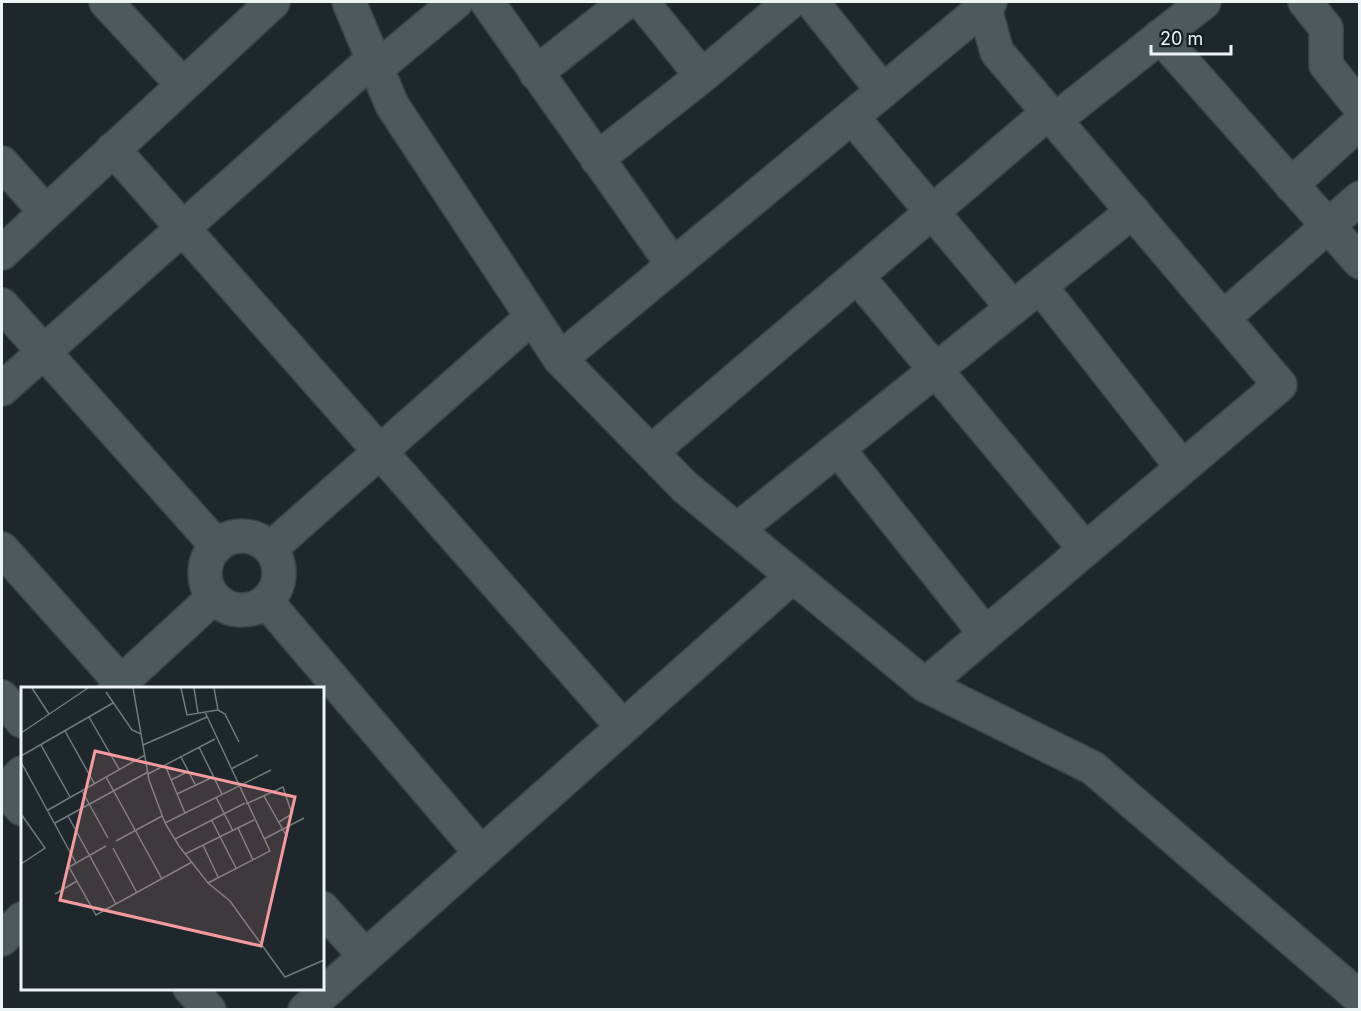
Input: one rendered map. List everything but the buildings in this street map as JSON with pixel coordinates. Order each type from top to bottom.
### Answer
[{"type":"street","points":[[106,2],[183,85]]},
{"type":"street","points":[[2,253],[273,2]]},
{"type":"street","points":[[349,2],[392,105],[560,359],[685,487],[925,685],[1093,768],[1359,998]]},
{"type":"street","points":[[2,389],[183,228],[375,64],[456,2]]},
{"type":"street","points":[[487,2],[673,265]]},
{"type":"street","points":[[536,73],[626,2]]},
{"type":"street","points":[[642,2],[702,76]]},
{"type":"street","points":[[597,159],[702,76],[790,2]]},
{"type":"street","points":[[812,2],[883,91]]},
{"type":"street","points":[[651,452],[930,212],[1052,116],[1204,2]]},
{"type":"street","points":[[1305,2],[1326,28],[1326,65],[1359,107]]},
{"type":"street","points":[[560,359],[986,3],[997,52],[1280,385],[925,685]]},
{"type":"street","points":[[1160,36],[1359,262]]},
{"type":"street","points":[[852,117],[1013,308]]},
{"type":"street","points":[[1291,185],[1359,122]]},
{"type":"street","points":[[113,149],[623,727]]},
{"type":"street","points":[[2,163],[46,212]]},
{"type":"street","points":[[1223,318],[1359,198]]},
{"type":"street","points":[[737,530],[1133,211]]},
{"type":"street","points":[[857,276],[1085,549]]},
{"type":"street","points":[[1040,286],[1182,467]]},
{"type":"street","points":[[2,305],[217,546]]},
{"type":"street","points":[[270,549],[532,317]]},
{"type":"street","points":[[838,449],[986,633]]},
{"type":"street","points":[[238,536],[250,537],[270,549],[276,559],[278,581],[266,601],[255,608],[243,610],[230,608],[214,597],[206,581],[205,568],[209,556],[217,546],[238,536]]},
{"type":"street","points":[[2,549],[120,687],[214,597]]},
{"type":"street","points":[[305,1010],[793,576]]},
{"type":"street","points":[[266,601],[481,853]]},
{"type":"street","points":[[2,697],[21,720]]},
{"type":"street","points":[[21,774],[5,790],[21,808]]},
{"type":"street","points":[[324,911],[365,956]]},
{"type":"street","points":[[2,939],[21,920]]},
{"type":"street","points":[[192,990],[209,1010]]}]
